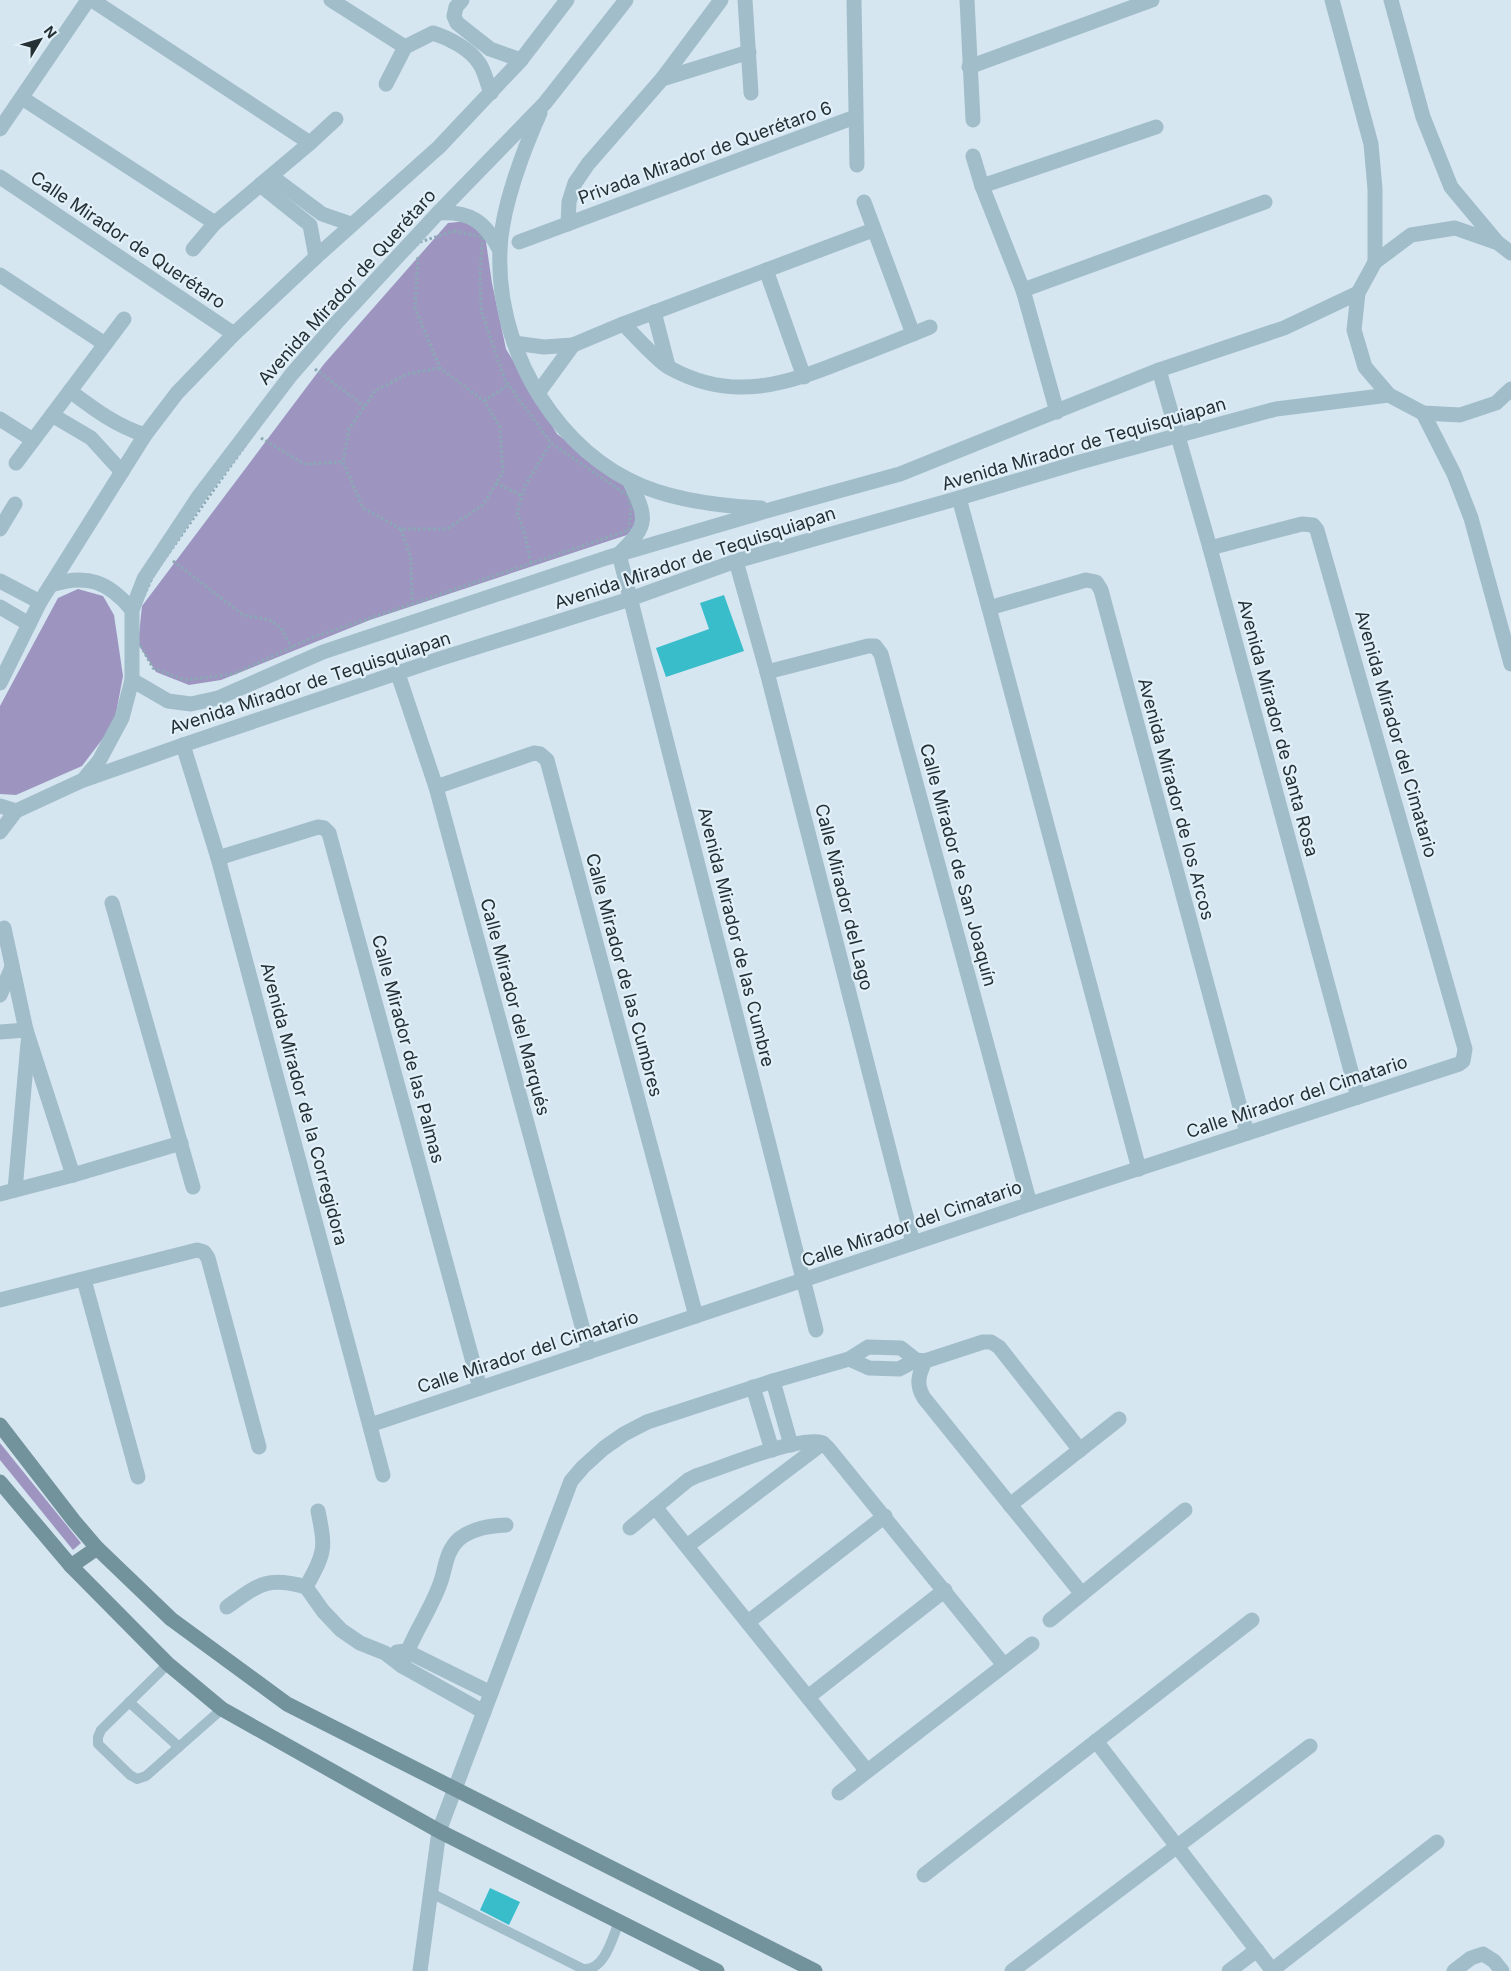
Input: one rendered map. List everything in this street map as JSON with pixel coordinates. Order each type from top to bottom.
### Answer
[{"type":"street","points":[[0,129],[90,0],[310,143]]},
{"type":"street","points":[[331,0],[405,47]]},
{"type":"street","points":[[462,0],[456,7],[454,16],[457,23],[490,49],[521,60]]},
{"type":"street","name":"Avenida Mirador de Querétaro","points":[[0,683],[40,602],[145,435],[177,393],[234,334],[316,256],[439,147],[521,60],[566,0]]},
{"type":"street","name":"Avenida Mirador de Querétaro","points":[[0,832],[16,811],[81,781],[99,761],[122,718],[132,680],[132,610],[144,579],[199,496],[291,376],[337,322],[438,213],[545,103],[626,0]]},
{"type":"street","name":"Privada Mirador de Querétaro 6","points":[[568,224],[569,202],[575,183],[588,164],[662,78],[721,0]]},
{"type":"street","points":[[745,0],[750,52],[751,93]]},
{"type":"street","name":"Privada Mirador de Querétaro 6","points":[[854,0],[857,165]]},
{"type":"street","points":[[967,0],[973,120]]},
{"type":"street","points":[[969,67],[1152,0]]},
{"type":"street","points":[[1332,0],[1371,144],[1375,189],[1375,262]]},
{"type":"street","points":[[1391,0],[1423,117],[1451,188],[1498,243],[1511,253]]},
{"type":"street","points":[[386,84],[405,47],[433,33],[443,36],[461,47],[479,63],[491,93]]},
{"type":"street","points":[[479,63],[490,49]]},
{"type":"street","points":[[662,78],[750,52]]},
{"type":"street","points":[[22,98],[215,223]]},
{"type":"street","points":[[545,103],[532,131],[514,182],[500,249],[503,296],[514,343],[538,393],[556,419],[578,442],[602,463],[629,480],[664,493],[700,502],[736,507],[773,509]]},
{"type":"street","name":"Privada Mirador de Querétaro 6","points":[[520,242],[855,118]]},
{"type":"street","points":[[193,249],[215,223],[336,119]]},
{"type":"street","points":[[982,186],[1156,127]]},
{"type":"street","points":[[973,156],[982,186],[1023,290],[1057,412]]},
{"type":"street","name":"Calle Mirador de Querétaro","points":[[0,177],[234,334]]},
{"type":"street","points":[[266,181],[322,214],[351,224]]},
{"type":"street","points":[[266,181],[310,225],[316,256]]},
{"type":"street","points":[[864,202],[913,334]]},
{"type":"street","points":[[1023,290],[1265,202]]},
{"type":"street","points":[[438,213],[453,212],[482,224],[492,235],[500,249]]},
{"type":"street","points":[[310,225],[322,214]]},
{"type":"street","points":[[1498,243],[1455,228],[1411,235],[1375,262],[1358,293],[1354,330],[1365,367],[1389,396],[1423,413],[1460,416],[1496,403],[1511,389]]},
{"type":"street","points":[[514,343],[544,347],[573,345],[654,312],[874,230]]},
{"type":"street","points":[[766,270],[804,377]]},
{"type":"street","points":[[0,275],[105,344]]},
{"type":"street","name":"Avenida Mirador de Tequisquiapan","points":[[132,680],[168,701],[191,704],[218,698],[323,652],[619,554],[900,474],[1159,370],[1284,328],[1358,293]]},
{"type":"street","points":[[654,312],[668,367]]},
{"type":"street","points":[[16,464],[124,319]]},
{"type":"street","points":[[623,324],[668,367],[706,383],[735,388],[764,387],[804,377],[930,327]]},
{"type":"street","points":[[538,393],[573,345]]},
{"type":"street","name":"Avenida Mirador de Santa Rosa","points":[[1159,370],[1210,548],[1358,1097]]},
{"type":"street","points":[[70,391],[110,420],[127,429],[145,435]]},
{"type":"street","name":"Avenida Mirador de Tequisquiapan","points":[[81,781],[182,745],[630,599],[736,561],[1080,462],[1276,409],[1339,400],[1389,396]]},
{"type":"street","points":[[1423,413],[1454,474],[1471,518],[1511,664]]},
{"type":"street","points":[[52,414],[97,442],[122,472]]},
{"type":"street","points":[[0,419],[33,440]]},
{"type":"street","points":[[97,442],[110,420]]},
{"type":"street","points":[[619,554],[639,533],[642,525],[643,514],[629,480]]},
{"type":"street","points":[[959,498],[1139,1170]]},
{"type":"street","points":[[0,529],[15,504]]},
{"type":"street","name":"Avenida Mirador del Cimatario","points":[[1210,548],[1302,524],[1312,526],[1317,530],[1466,1053],[1464,1058]]},
{"type":"street","name":"Avenida Mirador de las Cumbre","points":[[619,554],[816,1330]]},
{"type":"street","name":"Calle Mirador del Lago","points":[[736,561],[767,672],[913,1243]]},
{"type":"street","points":[[0,580],[40,602]]},
{"type":"street","points":[[51,585],[68,580],[86,580],[104,585],[120,596],[132,610]]},
{"type":"street","name":"Avenida Mirador de los Arcos","points":[[990,608],[1086,580],[1096,582],[1101,590],[1247,1133]]},
{"type":"street","points":[[0,607],[29,624]]},
{"type":"street","name":"Calle Mirador de San Joaquín","points":[[767,672],[868,646],[875,646],[881,654],[1030,1204]]},
{"type":"street","name":"Calle Mirador del Marqués","points":[[398,674],[436,787],[589,1352]]},
{"type":"street","name":"Avenida Mirador de la Corregidora","points":[[182,745],[218,858],[383,1475]]},
{"type":"street","name":"Calle Mirador de las Cumbres","points":[[436,787],[534,753],[540,754],[547,760],[696,1316]]},
{"type":"street","points":[[0,806],[16,811]]},
{"type":"street","name":"Calle Mirador de las Palmas","points":[[218,858],[318,827],[324,828],[333,840],[480,1388]]},
{"type":"street","points":[[112,902],[194,1187]]},
{"type":"street","points":[[4,928],[27,1034],[73,1175]]},
{"type":"street","points":[[0,995],[12,967]]},
{"type":"street","points":[[0,1032],[27,1034]]},
{"type":"street","points":[[27,1034],[7,1192],[73,1175],[181,1143]]},
{"type":"street","name":"Calle Mirador del Cimatario","points":[[370,1425],[1030,1204],[1459,1064],[1464,1058]]},
{"type":"street","points":[[0,1300],[198,1250],[204,1252],[208,1258],[259,1447]]},
{"type":"street","points":[[84,1280],[138,1478]]},
{"type":"street","points":[[849,1359],[869,1368],[899,1369],[983,1342],[991,1342],[999,1347],[1080,1450]]},
{"type":"street","points":[[420,1971],[439,1831],[572,1481],[583,1467],[604,1448],[624,1434],[647,1422],[773,1380],[849,1359],[868,1347],[901,1348],[920,1361]]},
{"type":"street","points":[[920,1361],[918,1389],[1082,1594]]},
{"type":"street","points":[[773,1380],[790,1445]]},
{"type":"street","points":[[753,1387],[772,1450]]},
{"type":"street","points":[[1010,1505],[1119,1419]]},
{"type":"street","points":[[0,1425],[97,1548],[171,1619],[288,1704],[815,1971]]},
{"type":"street","points":[[687,1546],[823,1443]]},
{"type":"street","points":[[630,1528],[688,1480],[696,1476],[790,1445],[823,1443],[885,1516],[1004,1665]]},
{"type":"street","points":[[0,1482],[71,1566],[168,1664],[222,1709],[439,1831],[717,1971]]},
{"type":"street","points":[[655,1507],[867,1771]]},
{"type":"street","points":[[1050,1620],[1185,1510]]},
{"type":"street","points":[[306,1587],[319,1564],[324,1549],[318,1511]]},
{"type":"street","points":[[748,1622],[885,1516]]},
{"type":"street","points":[[404,1659],[435,1596],[450,1549],[472,1531],[487,1526],[506,1526]]},
{"type":"street","points":[[71,1566],[97,1548]]},
{"type":"street","points":[[227,1607],[263,1583],[286,1581],[306,1587],[323,1611],[341,1630],[360,1644],[491,1693]]},
{"type":"street","points":[[808,1698],[945,1590]]},
{"type":"street","points":[[924,1875],[1252,1620]]},
{"type":"street","points":[[839,1793],[1032,1644]]},
{"type":"street","points":[[404,1659],[484,1712]]},
{"type":"street","points":[[1096,1741],[1271,1970],[1438,1842]]},
{"type":"street","points":[[1012,1971],[1310,1746]]},
{"type":"street","points":[[1229,1971],[1257,1950]]},
{"type":"street","points":[[1454,1971],[1471,1958],[1483,1954],[1494,1961],[1502,1971]]},
{"type":"lane","points":[[168,1664],[100,1730],[98,1744],[130,1775],[137,1779],[146,1776],[222,1709]]},
{"type":"lane","points":[[129,1702],[179,1747]]},
{"type":"lane","points":[[431,1893],[583,1969],[589,1970],[594,1969],[603,1960],[619,1922]]},
{"type":"path","points":[[454,231],[483,237],[480,270],[481,310],[505,380],[551,444],[627,495],[631,508],[629,530],[314,638],[233,674],[185,680],[153,668],[137,639],[137,611],[154,574],[279,398],[309,364],[376,284],[420,242],[454,231]]},
{"type":"path","points":[[420,242],[415,308],[440,368],[484,401],[500,427],[503,472],[483,505],[447,528],[401,529],[363,508],[343,462],[349,428],[375,391],[407,374],[440,368]]},
{"type":"path","points":[[309,364],[364,406]]},
{"type":"path","points":[[484,401],[508,385]]},
{"type":"path","points":[[254,433],[304,464],[343,462]]},
{"type":"path","points":[[531,563],[525,535],[517,512],[526,484],[551,444]]},
{"type":"path","points":[[496,483],[522,496]]},
{"type":"path","points":[[401,529],[411,559],[412,604]]},
{"type":"path","points":[[166,556],[243,615],[270,620],[281,628],[292,648]]},
{"type":"shaded area","points":[[468,221],[485,235],[492,283],[506,349],[557,434],[633,491],[640,505],[633,533],[370,620],[221,680],[189,685],[156,672],[138,644],[142,606],[324,364],[448,223]]},
{"type":"shaded area","points":[[78,589],[103,596],[114,615],[123,676],[114,724],[82,766],[16,795],[0,794],[0,706],[58,598]]},
{"type":"shaded area","points":[[0,1443],[81,1543],[73,1550],[0,1460]]},
{"type":"building","points":[[724,595],[744,651],[666,677],[656,648],[709,629],[700,603]]},
{"type":"building","points":[[490,1888],[520,1902],[509,1925],[480,1910]]}]
